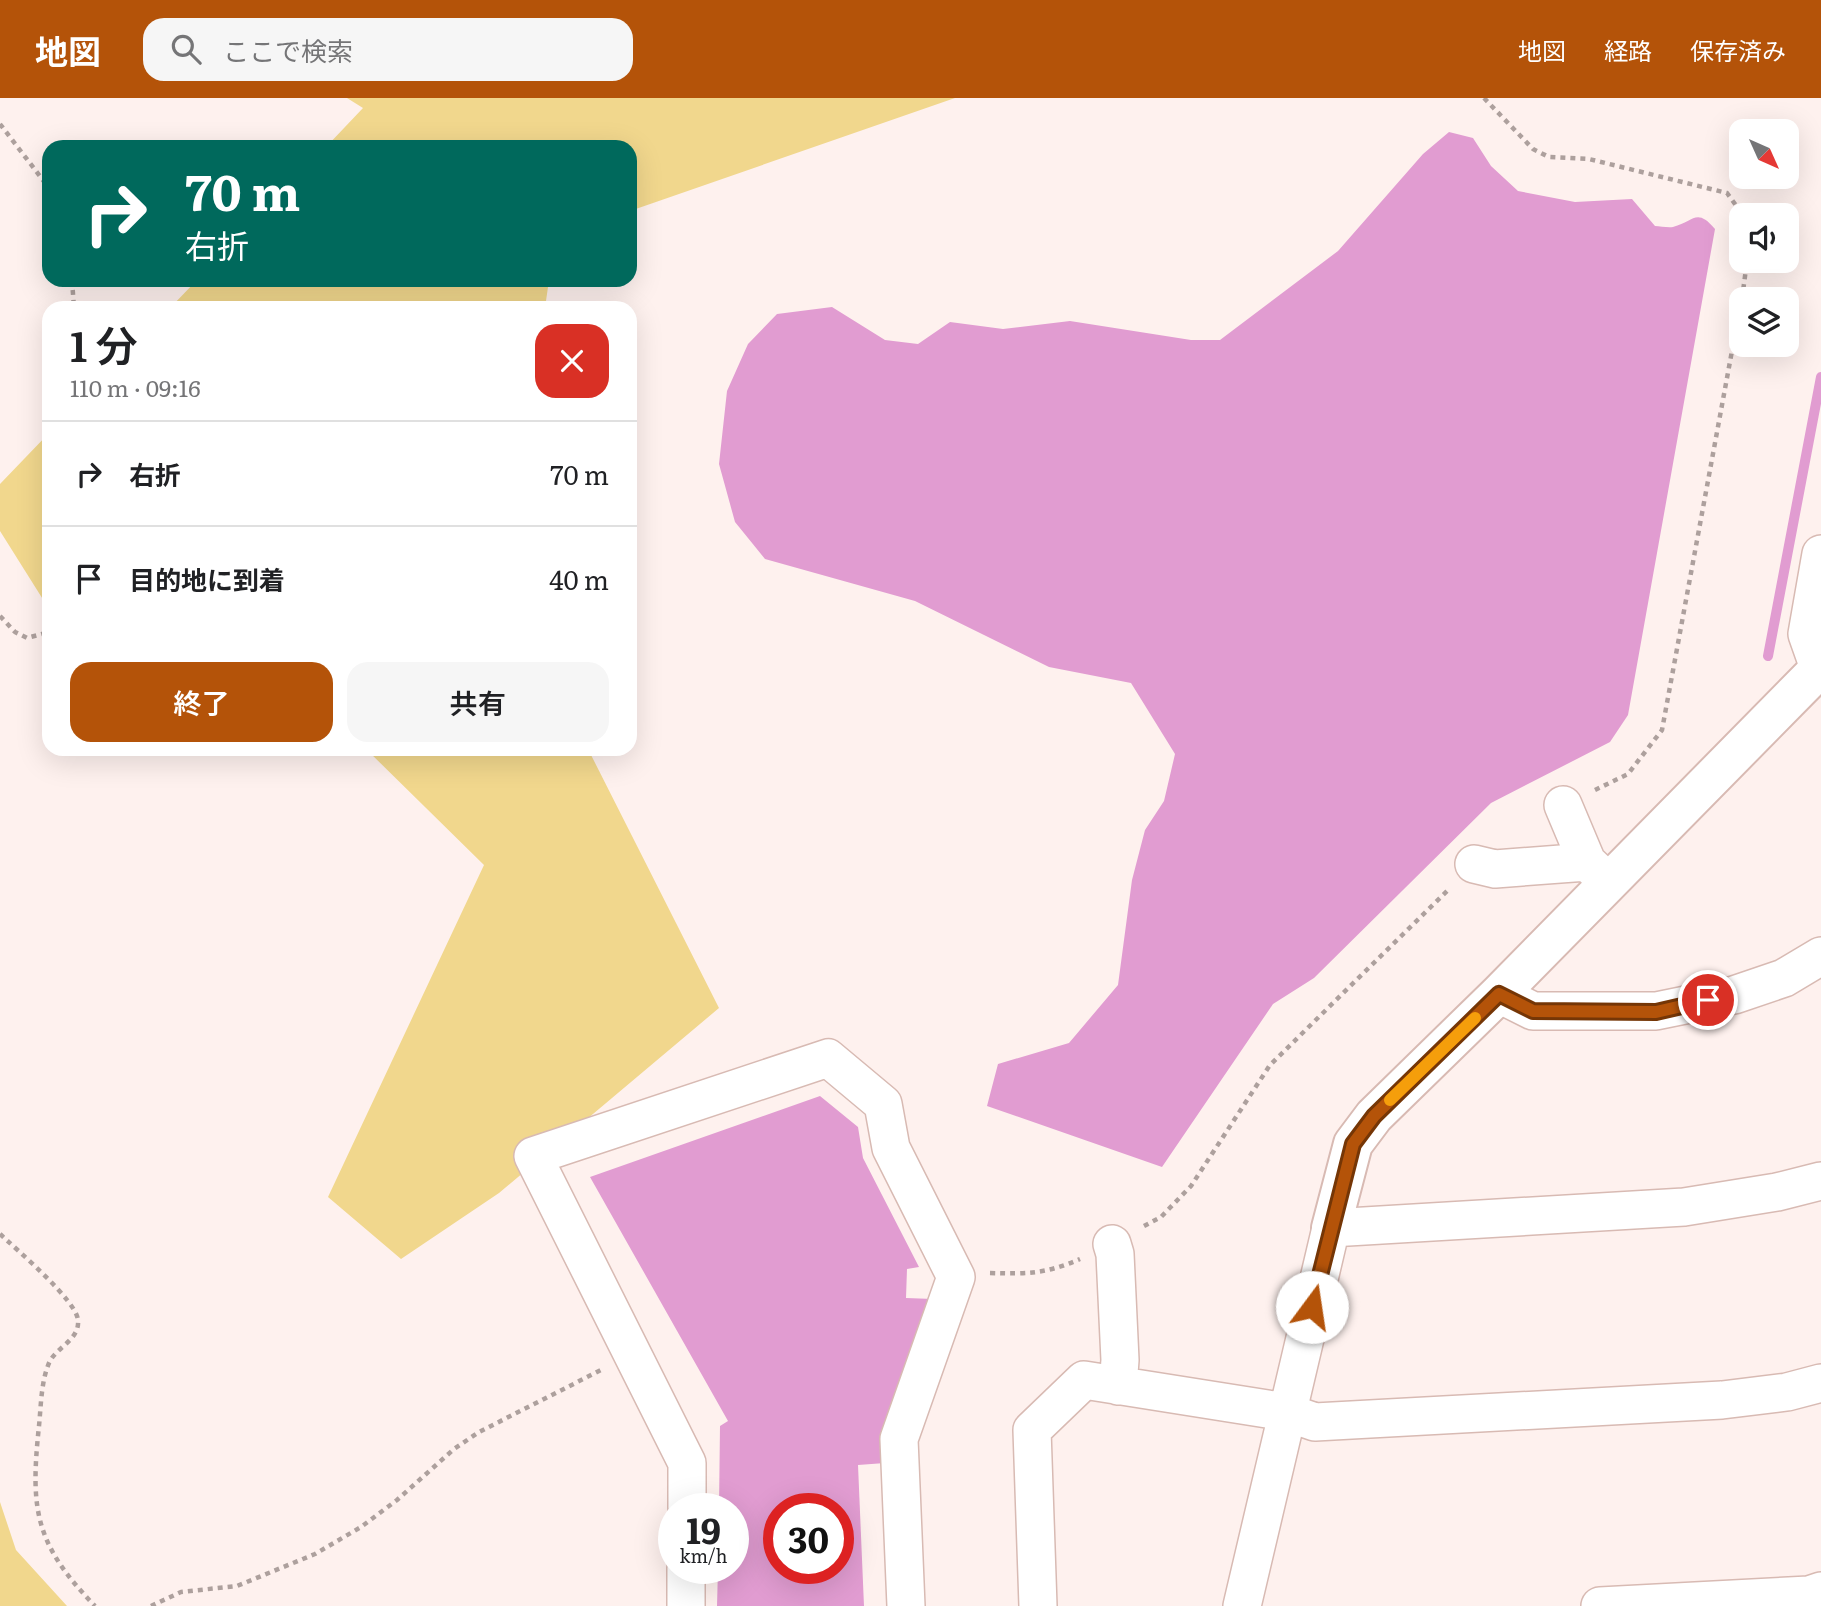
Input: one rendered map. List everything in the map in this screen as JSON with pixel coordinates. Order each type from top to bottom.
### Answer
[{"type":"street","points":[[1242,1606],[1286,1412],[1353,1144],[1374,1116],[1499,994],[1598,872],[1820,668],[1807,634],[1821,554]]},
{"type":"street","points":[[1563,805],[1598,872]]},
{"type":"street","points":[[1474,864],[1495,869],[1598,872]]},
{"type":"street","points":[[1499,994],[1533,1011],[1656,1012],[1734,995],[1784,978],[1821,956]]},
{"type":"street","points":[[687,1493],[687,1463],[533,1156],[828,1058],[883,1104],[891,1148],[956,1277],[899,1439],[906,1606]]},
{"type":"street","points":[[1331,1228],[1684,1207],[1777,1192],[1821,1181]]},
{"type":"street","points":[[1112,1244],[1115,1254],[1120,1360],[1118,1386]]},
{"type":"street","points":[[1038,1606],[1032,1430],[1084,1380],[1286,1412],[1315,1422],[1722,1400],[1787,1392],[1821,1383]]},
{"type":"street","points":[[686,1584],[686,1606]]},
{"type":"street","points":[[1600,1606],[1809,1595],[1821,1591]]},
{"type":"path","points":[[1484,98],[1533,149],[1549,157],[1589,159],[1727,193],[1734,203]]},
{"type":"path","points":[[0,124],[42,179]]},
{"type":"path","points":[[0,616],[15,632],[27,638],[42,634]]},
{"type":"path","points":[[0,1234],[54,1285],[75,1309],[79,1322],[75,1333],[49,1363],[43,1388],[34,1491],[38,1517],[47,1542],[72,1583],[95,1606]]},
{"type":"path","points":[[151,1606],[181,1592],[237,1586],[315,1554],[361,1527],[478,1432],[633,1354]]},
{"type":"shaded area","points":[[347,98],[955,98],[637,209],[637,140],[333,140],[363,108]]},
{"type":"shaded area","points":[[1449,132],[1473,138],[1491,166],[1518,191],[1575,202],[1632,199],[1655,226],[1673,227],[1699,217],[1715,229],[1628,715],[1610,742],[1491,803],[1314,978],[1273,1004],[1162,1167],[987,1106],[998,1064],[1069,1043],[1118,985],[1132,880],[1145,830],[1164,801],[1175,754],[1131,683],[1049,667],[915,601],[765,559],[735,522],[719,464],[727,391],[748,344],[777,314],[832,307],[885,340],[918,344],[950,322],[1003,329],[1070,321],[1191,340],[1220,340],[1338,251],[1423,154]]},
{"type":"shaded area","points":[[190,287],[548,287],[546,301],[177,301]]},
{"type":"shaded area","points":[[42,440],[42,598],[0,531],[0,484]]},
{"type":"shaded area","points":[[373,756],[592,756],[719,1008],[499,1193],[401,1259],[328,1197],[484,865]]},
{"type":"shaded area","points":[[820,1096],[858,1127],[863,1158],[919,1267],[907,1269],[906,1298],[933,1299],[885,1463],[858,1465],[864,1606],[717,1606],[718,1584],[749,1584],[749,1493],[719,1493],[720,1426],[728,1421],[590,1177]]},
{"type":"shaded area","points":[[0,1502],[16,1550],[67,1606],[0,1606]]},
{"type":"waterway","points":[[1768,656],[1821,377]]},
{"type":"slow traffic","points":[[1390,1100],[1475,1018]]},
{"type":"route","points":[[1312,1307],[1353,1144],[1374,1116],[1499,994],[1533,1011],[1656,1012],[1708,1000]]}]
